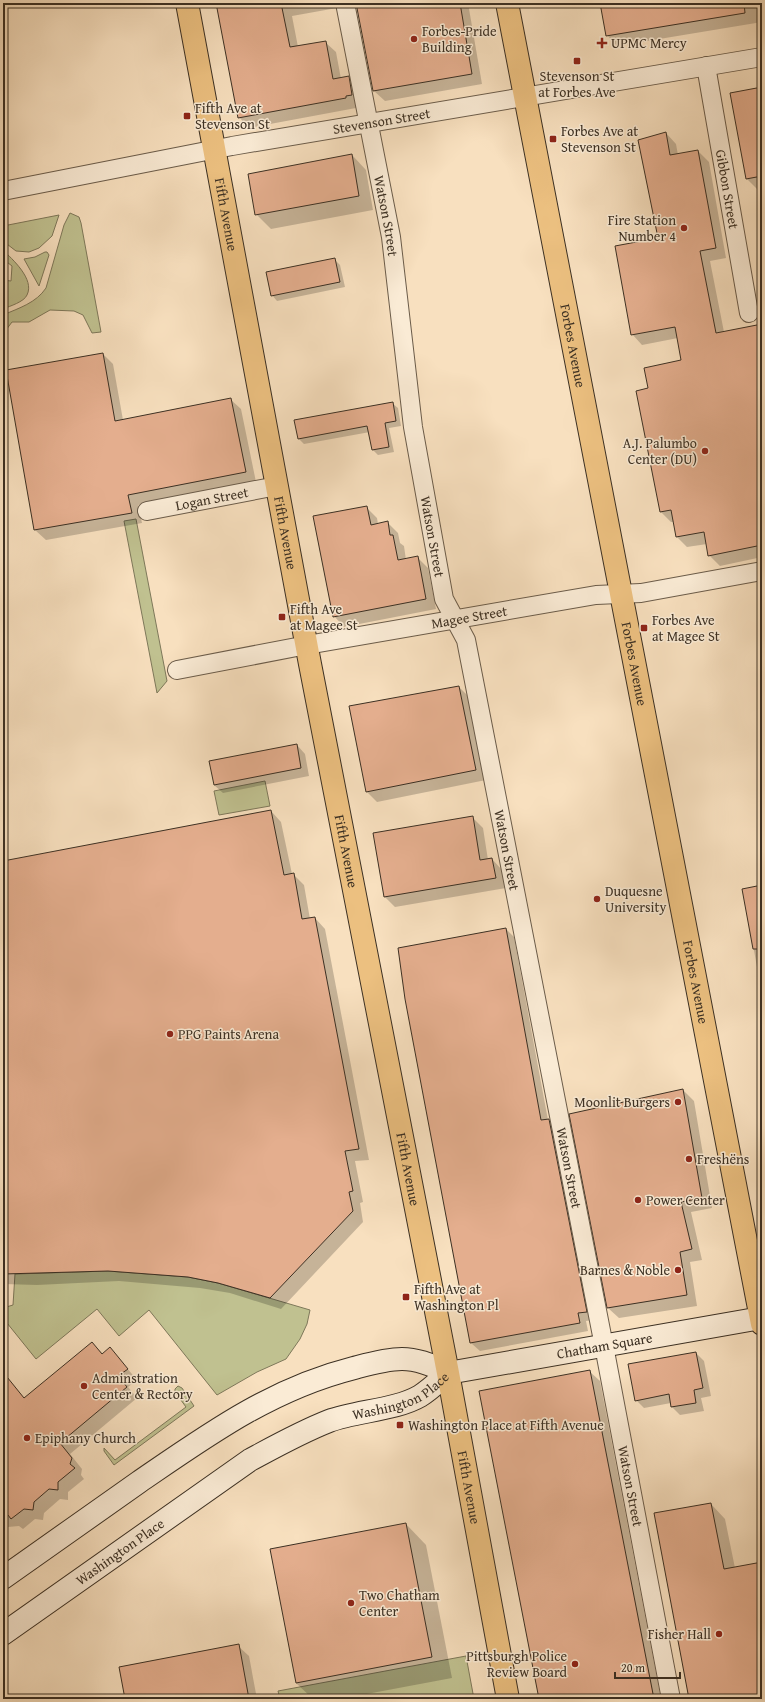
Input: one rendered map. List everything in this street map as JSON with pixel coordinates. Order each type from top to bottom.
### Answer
[{"type":"main road","name":"Fifth Avenue","points":[[187,3],[306,645],[448,1373],[508,1699]]},
{"type":"main road","name":"Forbes Avenue","points":[[507,3],[762,1320]]},
{"type":"main road","name":"Chatham Square","points":[[448,1373],[762,1320]]},
{"type":"main road","name":"Washington Place","points":[[3,1578],[190,1447],[266,1400],[295,1387],[328,1375],[363,1366],[401,1359],[431,1364],[448,1373],[438,1383],[420,1396],[407,1402],[330,1421],[287,1440],[250,1460],[3,1634]]},
{"type":"street","name":"Watson Street","points":[[345,3],[391,237],[413,427],[444,599],[466,640],[604,1346],[670,1699]]},
{"type":"street","name":"Stevenson Street","points":[[3,191],[214,149],[762,57]]},
{"type":"street","name":"Gibbon Street","points":[[706,66],[749,313]]},
{"type":"street","name":"Logan Street","points":[[147,511],[277,486]]},
{"type":"street","name":"Magee Street","points":[[177,670],[306,645],[596,595],[641,593],[762,571]]},
{"type":"green space","points":[[70,213],[79,217],[81,223],[101,332],[92,333],[83,315],[74,311],[50,310],[29,322],[12,322],[3,334],[3,315],[37,298],[46,288],[64,225]]},
{"type":"green space","points":[[59,215],[52,236],[39,248],[29,252],[16,251],[3,241],[3,226]]},
{"type":"green space","points":[[3,250],[25,276],[29,289],[23,300],[3,309],[3,280],[11,281],[12,266],[3,259]]},
{"type":"green space","points":[[45,252],[49,255],[39,286],[24,259],[35,257]]},
{"type":"green space","points":[[136,519],[167,681],[157,693],[124,521]]},
{"type":"green space","points":[[265,781],[270,806],[219,815],[214,791]]},
{"type":"green space","points":[[108,1271],[188,1277],[218,1283],[310,1310],[307,1324],[300,1339],[286,1359],[257,1372],[217,1395],[149,1310],[119,1336],[97,1309],[36,1359],[3,1318],[3,1308],[13,1305],[15,1274]]},
{"type":"green space","points":[[178,1386],[182,1388],[194,1406],[114,1465],[104,1451],[104,1448],[115,1460],[186,1407],[175,1392],[175,1389]]},
{"type":"green space","points":[[466,1656],[474,1699],[280,1699],[278,1691]]},
{"type":"building","points":[[216,3],[281,3],[290,47],[326,41],[333,79],[349,76],[352,95],[346,96],[346,98],[238,118]]},
{"type":"building","name":"Forbes-Pride Building","points":[[356,3],[460,3],[472,74],[373,91]]},
{"type":"building","points":[[600,3],[744,3],[745,13],[606,36]]},
{"type":"building","points":[[762,87],[762,176],[746,179],[730,93]]},
{"type":"building","name":"A.J. Palumbo Center (DU)","points":[[666,132],[670,155],[698,150],[716,248],[700,251],[716,333],[762,324],[762,545],[708,556],[704,532],[676,537],[671,510],[660,512],[636,391],[648,388],[644,368],[681,360],[675,327],[631,335],[615,246],[658,238],[638,140]]},
{"type":"building","points":[[352,154],[359,196],[255,215],[248,174]]},
{"type":"building","points":[[335,258],[340,282],[271,296],[266,272]]},
{"type":"building","points":[[103,353],[115,421],[231,398],[246,472],[128,495],[132,513],[34,530],[6,370]]},
{"type":"building","points":[[393,402],[396,421],[385,423],[389,447],[372,450],[367,426],[298,439],[294,420]]},
{"type":"building","points":[[367,506],[371,525],[388,521],[390,535],[393,535],[398,560],[418,556],[426,599],[333,617],[313,516]]},
{"type":"building","points":[[459,686],[476,770],[366,792],[349,706]]},
{"type":"building","points":[[297,744],[301,768],[214,785],[209,761]]},
{"type":"building","name":"PPG Paints Arena","points":[[271,810],[284,875],[294,873],[302,919],[315,917],[359,1149],[345,1151],[353,1191],[349,1192],[353,1211],[270,1298],[218,1283],[188,1277],[108,1271],[3,1274],[3,861]]},
{"type":"building","points":[[473,816],[480,860],[492,858],[496,878],[384,897],[373,833]]},
{"type":"building","points":[[762,885],[762,949],[753,949],[742,889]]},
{"type":"building","points":[[506,928],[541,1120],[549,1119],[587,1312],[578,1313],[580,1323],[470,1343],[405,999],[398,948]]},
{"type":"building","name":"Power Center","points":[[683,1089],[702,1198],[681,1202],[692,1249],[680,1252],[687,1295],[607,1308],[569,1114]]},
{"type":"building","points":[[92,1342],[102,1354],[110,1347],[128,1369],[118,1376],[127,1387],[60,1443],[72,1458],[70,1464],[75,1468],[58,1482],[58,1490],[49,1489],[34,1502],[33,1510],[24,1509],[11,1519],[8,1515],[3,1516],[3,1372],[24,1398]]},
{"type":"building","points":[[696,1352],[703,1388],[694,1390],[696,1403],[671,1407],[669,1394],[635,1401],[628,1364]]},
{"type":"building","points":[[590,1370],[654,1699],[539,1699],[479,1391]]},
{"type":"building","name":"Fisher Hall","points":[[711,1503],[724,1569],[762,1562],[762,1699],[689,1699],[654,1513]]},
{"type":"building","name":"Two Chatham Center","points":[[406,1523],[432,1657],[296,1683],[270,1549]]},
{"type":"building","points":[[239,1644],[249,1699],[125,1699],[119,1667]]},
{"type":"place","name":"Forbes-Pride Building","points":[[414,39]]},
{"type":"place","name":"UPMC Mercy","points":[[602,43]]},
{"type":"place","name":"Stevenson St at Forbes Ave","points":[[577,61]]},
{"type":"place","name":"Fifth Ave at Stevenson St","points":[[187,116]]},
{"type":"place","name":"Forbes Ave at Stevenson St","points":[[553,139]]},
{"type":"place","name":"Fire Station Number 4","points":[[684,228]]},
{"type":"place","name":"A.J. Palumbo Center (DU)","points":[[705,451]]},
{"type":"place","name":"Fifth Ave at Magee St","points":[[282,617]]},
{"type":"place","name":"Forbes Ave at Magee St","points":[[644,628]]},
{"type":"place","name":"Duquesne University","points":[[597,899]]},
{"type":"place","name":"PPG Paints Arena","points":[[170,1034]]},
{"type":"place","name":"Moonlit Burgers","points":[[678,1102]]},
{"type":"place","name":"Freshëns","points":[[689,1159]]},
{"type":"place","name":"Power Center","points":[[638,1200]]},
{"type":"place","name":"Barnes & Noble","points":[[678,1270]]},
{"type":"place","name":"Fifth Ave at Washington Pl","points":[[406,1297]]},
{"type":"place","name":"Adminstration Center & Rectory","points":[[84,1386]]},
{"type":"place","name":"Washington Place at Fifth Avenue","points":[[400,1425]]},
{"type":"place","name":"Epiphany Church","points":[[27,1438]]},
{"type":"place","name":"Two Chatham Center","points":[[351,1603]]},
{"type":"place","name":"Fisher Hall","points":[[719,1634]]},
{"type":"place","name":"Pittsburgh Police Review Board","points":[[575,1664]]}]
